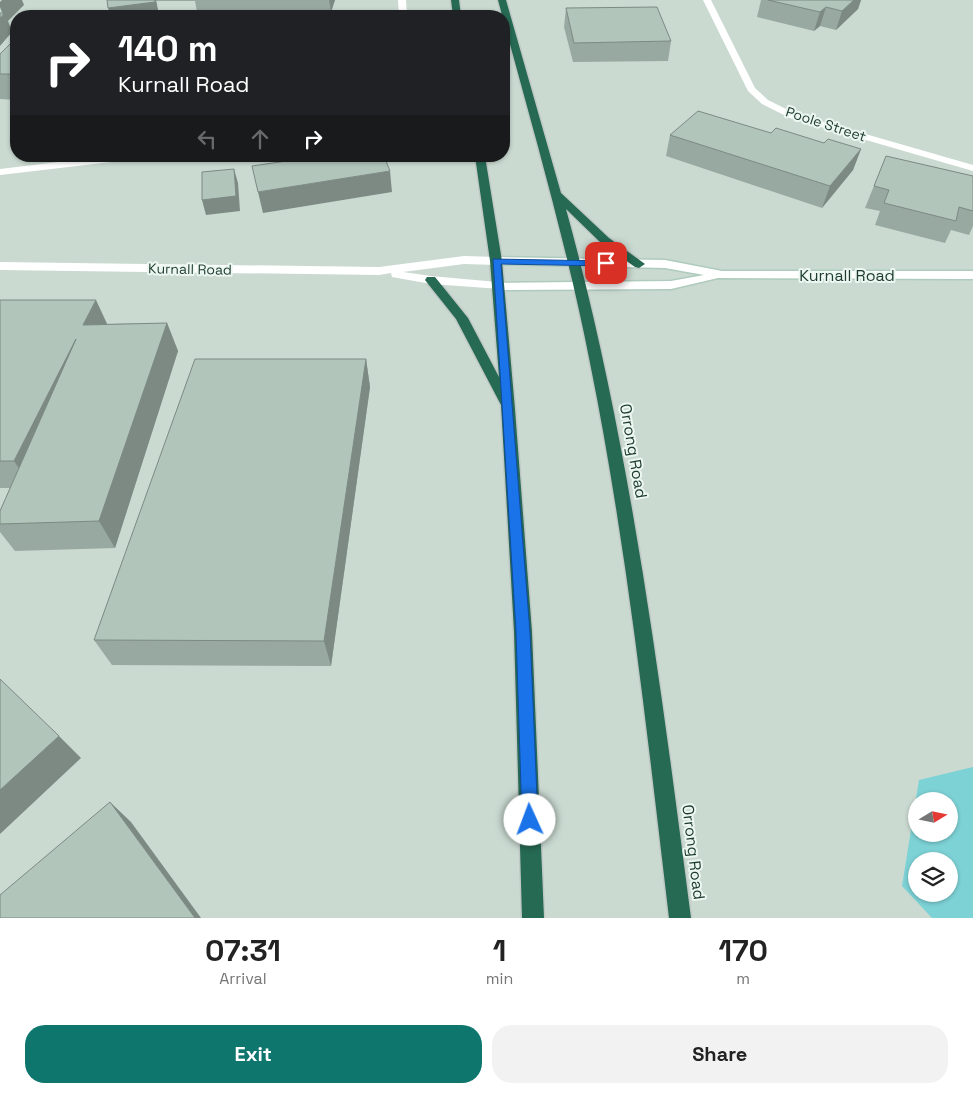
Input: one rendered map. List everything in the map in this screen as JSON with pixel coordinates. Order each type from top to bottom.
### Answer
[{"type":"highway","name":"Orrong Road","points":[[510,29],[580,286],[613,444],[650,676],[680,918]]},
{"type":"highway","points":[[481,162],[496,261],[508,409],[523,632],[533,918]]},
{"type":"highway","points":[[555,192],[577,212],[606,244],[639,264]]},
{"type":"highway","points":[[431,280],[462,318],[508,409]]},
{"type":"street","name":"Poole Street","points":[[707,0],[751,90],[765,102],[793,116],[973,168]]},
{"type":"street","points":[[0,172],[86,162]]},
{"type":"street","name":"Kurnall Road","points":[[0,266],[380,271],[464,260],[665,264],[722,275],[973,275]]},
{"type":"street","name":"Kurnall Road","points":[[380,271],[431,280],[497,286],[671,286],[722,275]]},
{"type":"shaded area","points":[[0,0],[973,0],[973,918],[0,918]]},
{"type":"water","points":[[973,767],[973,918],[932,918],[917,902],[958,902],[958,852],[908,852],[908,892],[902,886],[909,842],[958,842],[958,792],[917,792],[919,780]]},
{"type":"building","points":[[107,0],[155,0],[155,2],[108,8]]},
{"type":"building","points":[[768,0],[854,0],[842,11],[826,7],[820,12]]},
{"type":"building","points":[[657,7],[671,41],[574,43],[566,8]]},
{"type":"building","points":[[10,44],[10,74],[0,74],[0,54]]},
{"type":"building","points":[[698,111],[771,133],[776,128],[824,143],[828,139],[861,149],[830,186],[670,135]]},
{"type":"building","points":[[886,156],[973,176],[973,211],[959,207],[956,221],[884,203],[889,190],[874,186]]},
{"type":"building","points":[[280,162],[386,162],[390,171],[258,192],[252,166]]},
{"type":"building","points":[[234,169],[236,196],[202,200],[202,172]]},
{"type":"building","points":[[0,300],[96,300],[83,325],[167,323],[99,521],[0,524],[0,511],[76,339],[14,461],[0,461]]},
{"type":"building","points":[[195,359],[366,359],[324,641],[94,640]]},
{"type":"building","points":[[0,679],[59,736],[0,790]]},
{"type":"building","points":[[110,802],[195,918],[0,918],[0,895]]},
{"type":"route","points":[[530,820],[523,632],[496,261],[606,263]]}]
